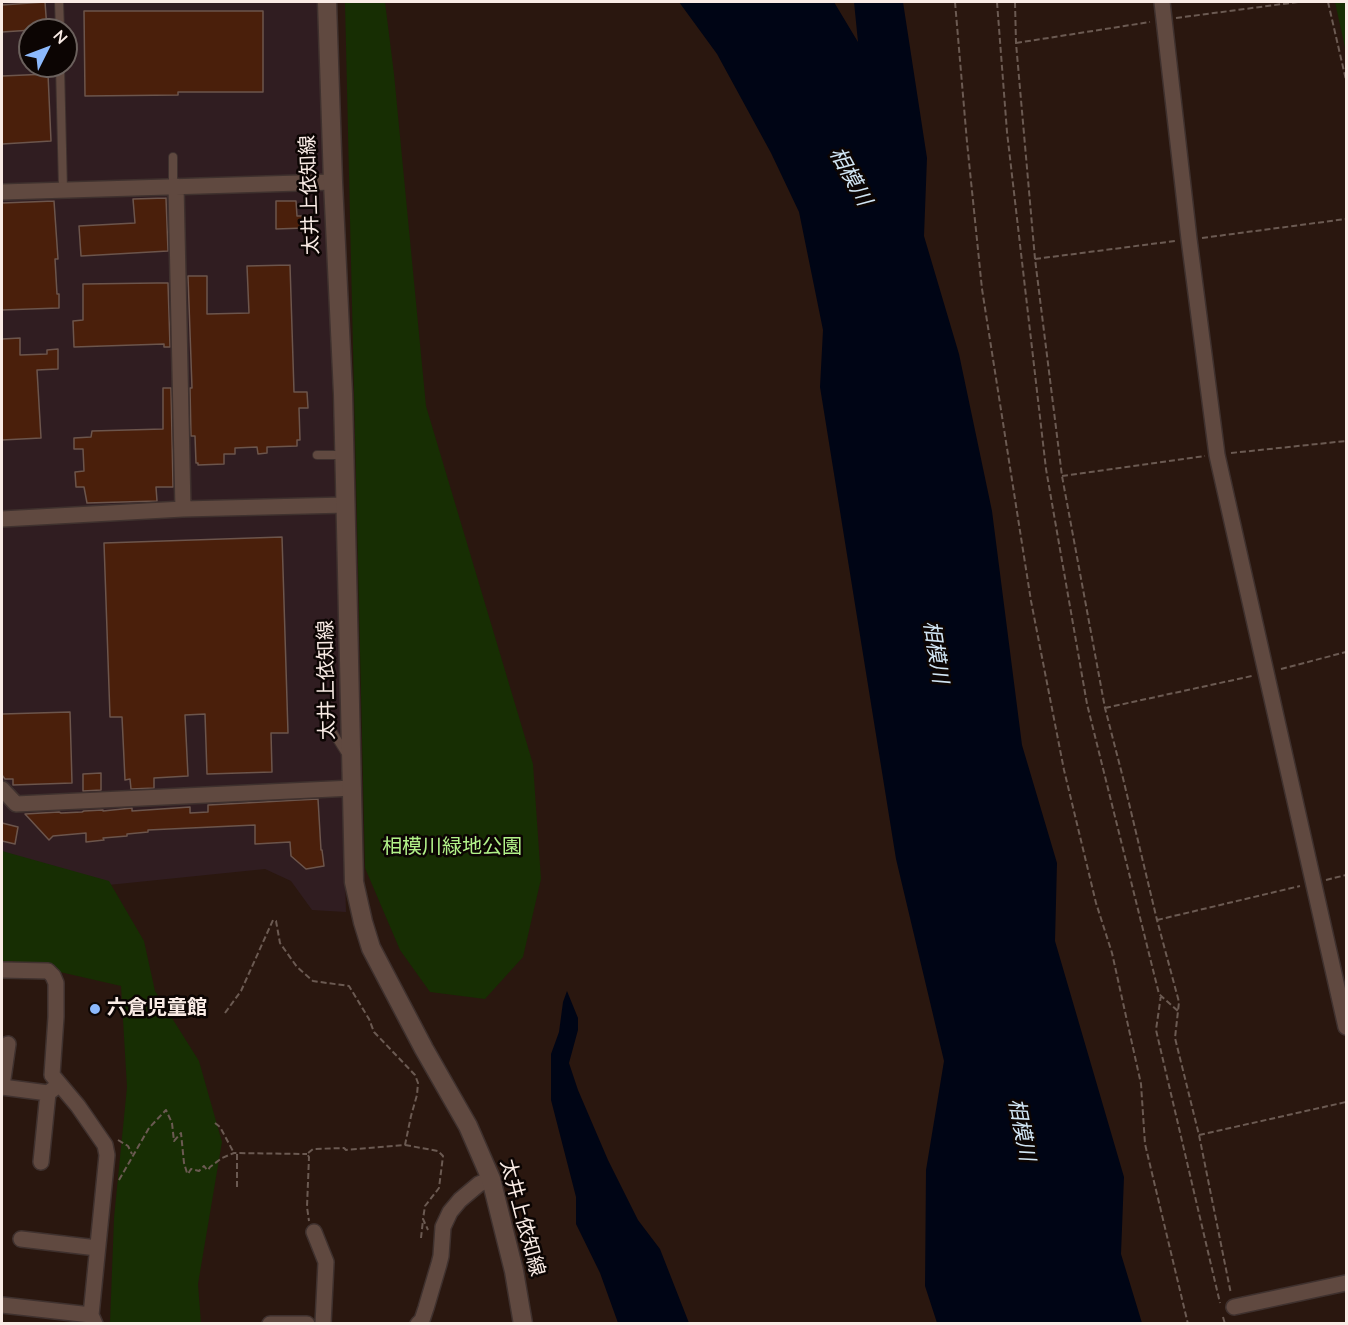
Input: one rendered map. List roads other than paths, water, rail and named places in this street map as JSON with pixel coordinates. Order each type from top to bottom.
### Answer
[{"type":"main road","name":"太井上依知線","points":[[327,2],[345,455],[354,882],[371,948],[468,1126],[491,1179],[514,1271],[523,1323]]},
{"type":"street","points":[[1162,2],[1217,455],[1347,1027]]},
{"type":"street","points":[[2,192],[333,182]]},
{"type":"street","points":[[175,186],[183,509]]},
{"type":"street","points":[[2,519],[183,509],[346,505]]},
{"type":"street","points":[[2,789],[16,804],[353,788]]},
{"type":"street","points":[[2,970],[48,971],[56,983],[52,1075],[54,1089],[45,1156]]},
{"type":"street","points":[[2,1305],[93,1319],[97,1248],[107,1155],[105,1145],[78,1106],[54,1089],[2,1087],[8,1044]]},
{"type":"street","points":[[418,1323],[422,1320],[441,1256],[443,1227],[450,1212],[479,1184],[491,1179]]},
{"type":"street","points":[[314,1232],[326,1262],[323,1323]]},
{"type":"street","points":[[29,1236],[97,1248]]},
{"type":"street","points":[[1234,1307],[1347,1283]]},
{"type":"street","points":[[270,1323],[307,1323]]},
{"type":"lane","points":[[59,2],[60,18]]},
{"type":"lane","points":[[60,78],[63,190]]},
{"type":"lane","points":[[173,157],[175,186]]},
{"type":"lane","points":[[318,455],[345,455]]},
{"type":"lane","points":[[332,731],[345,752],[352,755]]},
{"type":"water","name":"相模川","points":[[679,2],[834,2],[858,42],[854,2],[903,2],[927,158],[924,236],[959,354],[992,511],[1022,745],[1057,863],[1055,941],[1124,1177],[1121,1254],[1142,1323],[937,1323],[925,1286],[926,1170],[944,1061],[896,859],[820,387],[823,330],[799,212],[771,153],[717,54]]},
{"type":"water","points":[[567,991],[578,1018],[578,1030],[569,1063],[578,1090],[608,1160],[638,1220],[660,1249],[689,1323],[618,1323],[600,1273],[576,1224],[576,1197],[551,1100],[551,1054],[559,1032],[563,1002]]},
{"type":"place","name":"六倉児童館","points":[[95,1009]]},
{"type":"park label","name":"相模川緑地公園","points":[[452,848]]}]
